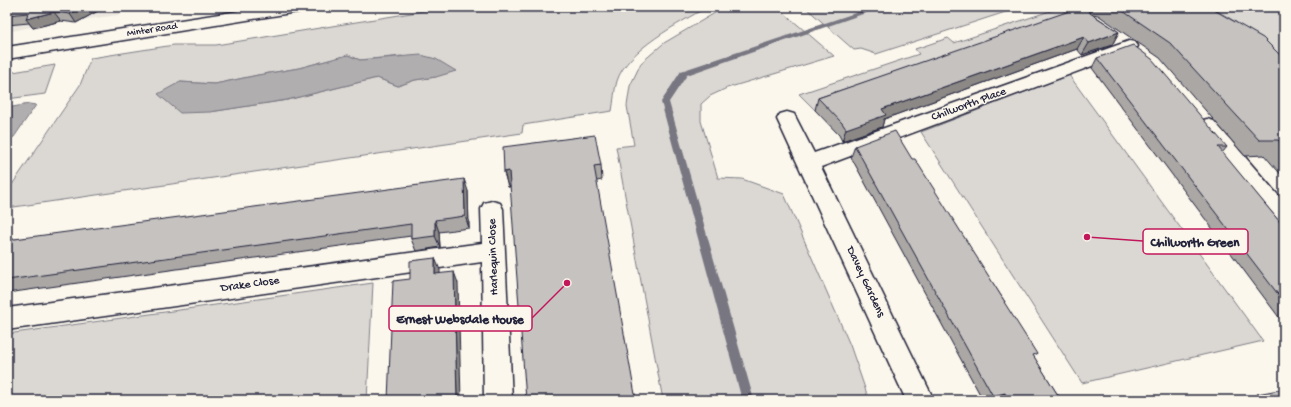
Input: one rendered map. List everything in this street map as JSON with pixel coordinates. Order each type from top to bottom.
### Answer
[{"type":"street","name":"Minter Road","points":[[7,54],[297,7]]},
{"type":"street","name":"Chilworth Place","points":[[809,163],[1135,50],[1110,33]]},
{"type":"street","points":[[1194,110],[1284,217]]},
{"type":"street","name":"Davey Gardens","points":[[787,119],[920,400]]},
{"type":"street","name":"Harlequin Close","points":[[492,209],[498,400]]},
{"type":"street","name":"Drake Close","points":[[7,319],[494,251]]},
{"type":"shaded area","points":[[7,7],[129,7],[118,15],[88,19],[76,23],[61,21],[7,32]]},
{"type":"shaded area","points":[[448,7],[707,7],[669,29],[631,58],[617,81],[612,111],[523,125],[522,133],[7,208],[7,192],[80,85],[91,58],[174,45],[216,45]],"holes":[[[348,55],[360,60],[402,56],[436,77],[415,80],[398,86],[377,78],[287,100],[210,112],[180,82],[215,84],[299,68]]]},
{"type":"shaded area","points":[[725,7],[777,7],[834,56],[727,88],[710,96],[701,104],[701,121],[718,178],[742,179],[784,194],[850,345],[869,400],[663,400],[616,147],[634,145],[627,106],[630,86],[641,63],[664,43]]},
{"type":"shaded area","points":[[805,7],[1021,7],[876,54],[861,49],[854,50]]},
{"type":"shaded area","points":[[1211,7],[1284,7],[1284,65],[1236,22]]},
{"type":"shaded area","points":[[1059,8],[1076,19],[815,110],[799,94],[919,54],[915,49],[948,38],[954,43]]},
{"type":"shaded area","points":[[348,55],[360,60],[421,55],[436,59],[456,71],[436,77],[415,80],[398,86],[377,78],[287,100],[210,112],[180,113],[158,94],[180,82],[215,84],[299,68]]},
{"type":"shaded area","points":[[55,65],[45,94],[7,99],[7,73]]},
{"type":"shaded area","points":[[1069,75],[1263,341],[1082,383],[921,132]]},
{"type":"shaded area","points":[[29,104],[36,105],[14,137],[7,141],[7,108]]},
{"type":"shaded area","points":[[373,283],[367,400],[7,400],[7,334]]},
{"type":"building","points":[[7,7],[82,7],[70,14],[54,12],[26,19],[28,13],[7,15]]},
{"type":"building","points":[[1081,7],[1088,7],[1087,8],[1090,13],[1119,32],[1089,43],[1084,37],[882,109],[886,115],[846,129],[818,98]]},
{"type":"building","points":[[1117,7],[1209,7],[1263,38],[1284,59],[1284,146],[1278,140],[1259,140],[1170,43]]},
{"type":"building","points":[[1133,45],[1152,59],[1227,147],[1218,147],[1284,227],[1284,302],[1097,58]]},
{"type":"building","points":[[895,131],[912,159],[915,159],[1005,302],[1037,354],[1033,355],[1061,400],[1008,400],[1005,393],[993,396],[855,146]]},
{"type":"building","points":[[595,135],[601,165],[594,166],[636,400],[526,400],[509,171],[504,172],[503,147]]},
{"type":"building","points":[[464,179],[465,216],[435,220],[435,236],[411,239],[411,224],[7,280],[7,240]]},
{"type":"building","points":[[435,258],[435,274],[454,272],[457,400],[388,400],[393,281],[410,279],[410,261]]},
{"type":"building","points":[[1284,389],[1284,400],[1226,400],[1258,395],[1257,394]]},
{"type":"waterway","points":[[748,400],[665,102],[684,73],[880,7]]},
{"type":"place","name":"Chilworth Green","points":[[1087,237]]},
{"type":"place","name":"Ernest Websdale House","points":[[567,283]]}]
